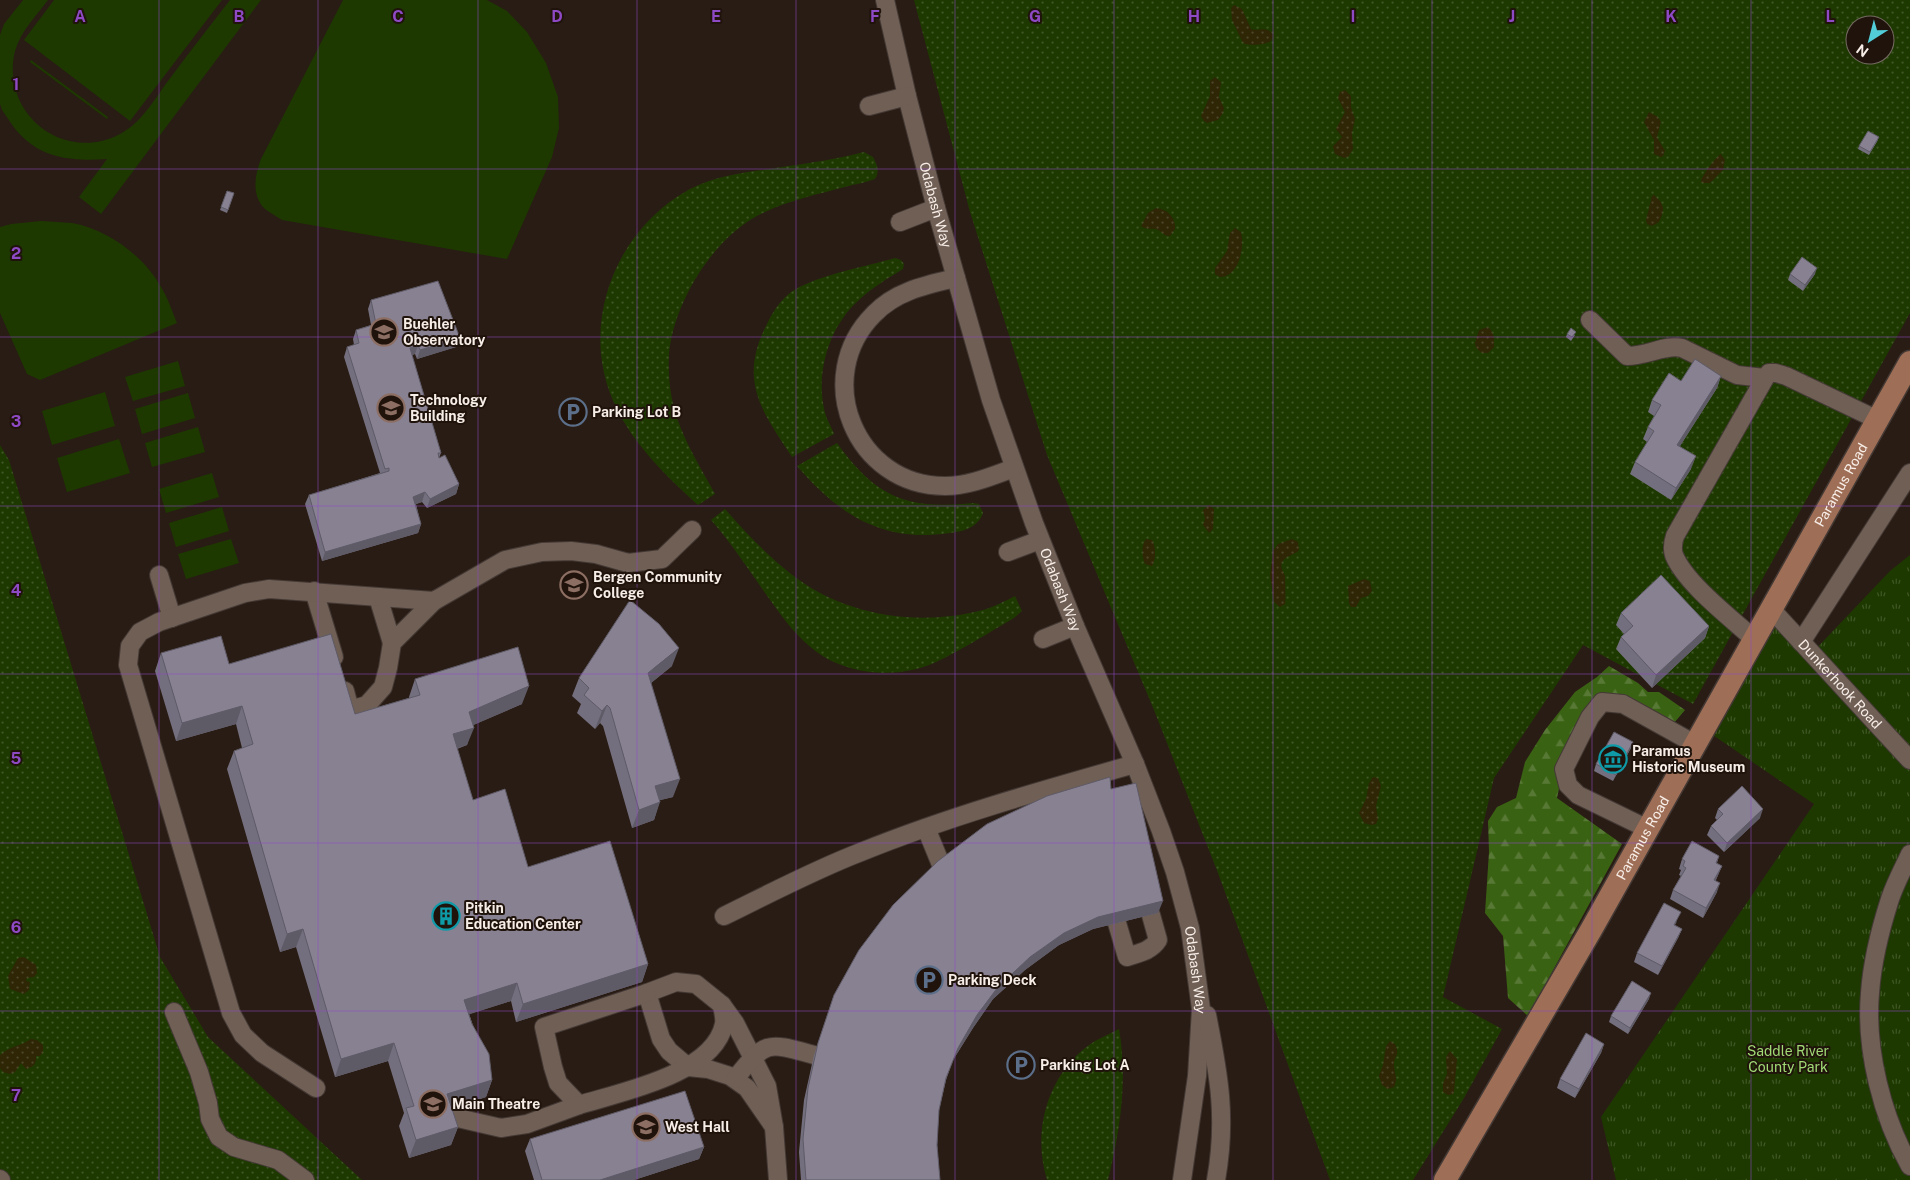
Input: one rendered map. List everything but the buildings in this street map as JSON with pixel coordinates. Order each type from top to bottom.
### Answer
[{"type":"main road","name":"Paramus Road","points":[[1445,1180],[1648,829],[1910,362]]},
{"type":"street","name":"Odabash Way","points":[[885,0],[936,208],[991,400],[1040,540],[1135,764],[1169,856],[1190,928],[1201,1009],[1197,1076],[1182,1180]]},
{"type":"street","points":[[869,106],[907,96]]},
{"type":"street","points":[[900,222],[936,208]]},
{"type":"street","points":[[956,278],[914,288],[897,297],[875,312],[861,329],[852,346],[845,367],[844,392],[848,416],[858,438],[874,458],[898,476],[922,484],[946,486],[972,483],[1014,468]]},
{"type":"street","points":[[1590,320],[1627,356],[1646,355],[1674,346],[1737,374],[1765,378]]},
{"type":"street","points":[[1754,639],[1697,586],[1678,563],[1672,548],[1675,536],[1769,373],[1786,376],[1878,420]]},
{"type":"street","points":[[1801,642],[1910,473]]},
{"type":"street","points":[[392,643],[434,601],[505,560],[551,551],[596,554],[628,563],[662,559],[692,530]]},
{"type":"street","points":[[1008,552],[1040,540]]},
{"type":"street","points":[[159,574],[172,618]]},
{"type":"street","points":[[316,1088],[262,1053],[243,1035],[232,1014],[128,665],[130,646],[140,632],[159,622],[245,593],[269,589],[434,601]]},
{"type":"street","points":[[314,591],[350,710],[367,705],[384,687],[392,643],[378,597]]},
{"type":"street","name":"Dunkerhook Road","points":[[1772,609],[1910,760]]},
{"type":"street","points":[[1043,639],[1075,626]]},
{"type":"street","points":[[1648,829],[1578,795],[1568,785],[1564,769],[1590,716],[1602,702],[1624,704],[1695,744]]},
{"type":"street","points":[[724,916],[859,852],[1021,796],[1135,764]]},
{"type":"street","points":[[1021,796],[1028,815]]},
{"type":"street","points":[[926,828],[942,867]]},
{"type":"street","points":[[1910,854],[1890,899],[1878,947],[1870,992],[1870,1029],[1877,1075],[1886,1112],[1910,1166]]},
{"type":"street","points":[[1117,924],[1127,958],[1146,951],[1154,946],[1158,940],[1152,915]]},
{"type":"street","points":[[1190,928],[1218,1073],[1222,1112],[1221,1154],[1216,1180]]},
{"type":"street","points":[[580,1105],[558,1083],[552,1066],[544,1027],[676,982],[696,984],[722,1005],[735,1023],[766,1086],[774,1128],[778,1180]]},
{"type":"street","points":[[648,993],[662,1039],[669,1051],[688,1068],[708,1069],[735,1079],[747,1088],[774,1128]]},
{"type":"street","points":[[449,1116],[501,1128],[527,1124],[668,1077],[688,1068],[706,1054],[720,1034],[724,1023],[722,1005]]},
{"type":"street","points":[[174,1012],[199,1072],[208,1103],[210,1119],[219,1137],[234,1147],[278,1160],[305,1180]]},
{"type":"street","points":[[735,1079],[752,1057],[766,1047],[780,1046],[814,1055]]},
{"type":"green space","points":[[23,0],[48,0],[25,30],[15,51],[13,74],[17,94],[27,112],[40,127],[58,137],[77,142],[99,142],[128,129],[147,110],[230,0],[261,0],[101,214],[79,197],[107,159],[65,158],[44,152],[22,137],[2,110],[0,104],[0,35],[4,24]]},
{"type":"green space","points":[[54,0],[222,0],[130,121],[24,40]]},
{"type":"green space","points":[[343,0],[487,0],[507,11],[527,32],[546,63],[558,97],[559,128],[552,157],[507,259],[282,220],[265,209],[261,204],[256,191],[256,178],[261,159]]},
{"type":"green space","points":[[914,0],[1910,0],[1910,313],[1693,704],[1583,645],[1494,778],[1443,997],[1502,1029],[1464,1098],[1413,1180],[1330,1180],[1218,873],[1154,710],[1047,455],[970,212]]},
{"type":"green space","points":[[31,60],[108,117],[107,119],[30,62]]},
{"type":"green space","points":[[864,152],[873,157],[876,162],[878,170],[875,179],[784,204],[747,222],[714,252],[688,292],[672,334],[669,370],[672,400],[676,415],[684,436],[715,494],[698,505],[663,472],[632,434],[616,407],[605,377],[600,345],[602,314],[610,284],[623,255],[641,229],[663,207],[701,184],[735,174],[823,161]]},
{"type":"green space","points":[[41,221],[72,223],[85,226],[111,238],[135,255],[154,276],[166,296],[177,323],[40,380],[27,374],[0,313],[0,227]]},
{"type":"green space","points":[[895,258],[901,260],[904,264],[903,269],[869,291],[848,311],[839,324],[826,354],[823,369],[823,401],[826,416],[834,434],[792,457],[763,409],[757,394],[754,378],[754,362],[758,344],[769,319],[779,304],[796,289],[831,275]]},
{"type":"green space","points":[[178,361],[185,386],[133,401],[125,377]]},
{"type":"green space","points":[[105,392],[115,426],[52,445],[42,411]]},
{"type":"green space","points":[[188,393],[195,418],[142,434],[135,409]]},
{"type":"green space","points":[[198,427],[205,452],[152,467],[145,443]]},
{"type":"green space","points":[[119,439],[130,473],[67,492],[57,458]]},
{"type":"green space","points":[[837,443],[865,476],[894,496],[929,504],[979,504],[983,513],[981,518],[973,526],[964,530],[925,535],[903,534],[864,522],[829,499],[797,466]]},
{"type":"green space","points":[[0,445],[9,460],[160,957],[208,1037],[362,1180],[0,1180]]},
{"type":"green space","points":[[212,473],[219,497],[166,513],[159,489]]},
{"type":"green space","points":[[222,507],[229,531],[176,547],[169,523]]},
{"type":"green space","points":[[725,509],[773,559],[791,574],[834,600],[882,614],[933,617],[983,610],[1015,596],[1022,611],[1014,618],[965,647],[921,668],[892,673],[862,671],[847,667],[821,655],[803,641],[788,624],[711,520]]},
{"type":"green space","points":[[231,539],[239,563],[186,579],[178,554]]},
{"type":"green space","name":"Saddle River County Park","points":[[1910,555],[1910,1180],[1616,1180],[1601,1117],[1814,804],[1704,729],[1771,609],[1812,653],[1890,571]]},
{"type":"green space","points":[[1609,666],[1638,683],[1648,692],[1659,692],[1685,710],[1669,729],[1605,704],[1561,779],[1557,798],[1622,844],[1528,1016],[1508,998],[1503,936],[1485,913],[1489,852],[1488,821],[1497,807],[1516,798],[1525,762],[1545,730],[1575,692]]},
{"type":"green space","points":[[1119,1029],[1122,1048],[1123,1086],[1116,1143],[1108,1180],[1047,1180],[1041,1141],[1043,1121],[1055,1084],[1079,1053],[1095,1041]]},
{"type":"sand","points":[[1234,5],[1242,9],[1251,29],[1266,29],[1271,32],[1273,35],[1271,41],[1257,45],[1243,43],[1232,20],[1231,8]]},
{"type":"sand","points":[[1215,77],[1221,82],[1219,97],[1224,108],[1218,120],[1207,123],[1201,116],[1210,96],[1210,81]]},
{"type":"sand","points":[[1345,90],[1351,96],[1351,107],[1355,119],[1352,133],[1353,149],[1348,157],[1344,158],[1335,154],[1333,146],[1342,137],[1336,129],[1345,112],[1338,98],[1340,92]]},
{"type":"sand","points":[[1649,112],[1658,117],[1661,122],[1657,137],[1665,151],[1661,157],[1654,154],[1654,140],[1644,122]]},
{"type":"sand","points":[[1721,154],[1725,160],[1723,170],[1710,183],[1701,182],[1709,167]]},
{"type":"sand","points":[[1654,195],[1662,204],[1663,211],[1659,222],[1652,226],[1647,224],[1646,220],[1652,196]]},
{"type":"sand","points":[[1156,208],[1168,212],[1173,218],[1175,229],[1170,236],[1156,229],[1141,226],[1148,213]]},
{"type":"sand","points":[[1235,228],[1241,232],[1242,238],[1239,260],[1232,272],[1227,276],[1220,277],[1215,274],[1215,268],[1227,251],[1230,233]]},
{"type":"sand","points":[[1488,327],[1493,334],[1494,347],[1488,353],[1482,353],[1476,348],[1475,343],[1479,330]]},
{"type":"sand","points":[[1209,505],[1214,509],[1213,529],[1209,533],[1203,525],[1205,519],[1203,510]]},
{"type":"sand","points":[[1146,539],[1152,540],[1155,549],[1152,566],[1145,564],[1143,558],[1143,548]]},
{"type":"sand","points":[[1292,539],[1298,542],[1299,550],[1287,557],[1281,565],[1285,576],[1285,604],[1280,607],[1274,602],[1270,575],[1273,551],[1278,544]]},
{"type":"sand","points":[[1364,579],[1370,581],[1372,591],[1368,596],[1361,598],[1356,607],[1351,607],[1348,586]]},
{"type":"sand","points":[[1373,777],[1378,778],[1381,786],[1376,806],[1378,819],[1376,824],[1371,825],[1364,823],[1359,813],[1366,799],[1369,783]]},
{"type":"sand","points":[[24,957],[36,965],[37,973],[34,977],[27,978],[26,981],[30,982],[29,990],[24,994],[10,989],[8,976],[18,958]]},
{"type":"sand","points":[[31,1039],[37,1040],[43,1045],[43,1052],[40,1056],[36,1056],[34,1065],[26,1069],[21,1063],[15,1072],[10,1074],[3,1072],[0,1068],[0,1055]]},
{"type":"sand","points":[[1390,1041],[1395,1044],[1397,1052],[1394,1063],[1396,1077],[1394,1087],[1388,1089],[1382,1085],[1379,1076],[1386,1046]]},
{"type":"sand","points":[[1450,1051],[1457,1059],[1454,1092],[1448,1095],[1443,1092],[1443,1083],[1447,1074],[1446,1057]]},
{"type":"place","name":"Buehler Observatory","points":[[384,332]]},
{"type":"place","name":"Technology Building","points":[[391,408]]},
{"type":"place","name":"Parking Lot B","points":[[573,412]]},
{"type":"place","name":"Bergen Community College","points":[[574,585]]},
{"type":"place","name":"Paramus Historic Museum","points":[[1613,759]]},
{"type":"place","name":"Pitkin Education Center","points":[[446,916]]},
{"type":"place","name":"Parking Deck","points":[[929,980]]},
{"type":"place","name":"Parking Lot A","points":[[1021,1065]]},
{"type":"place","name":"Main Theatre","points":[[433,1104]]},
{"type":"place","name":"West Hall","points":[[646,1127]]}]
